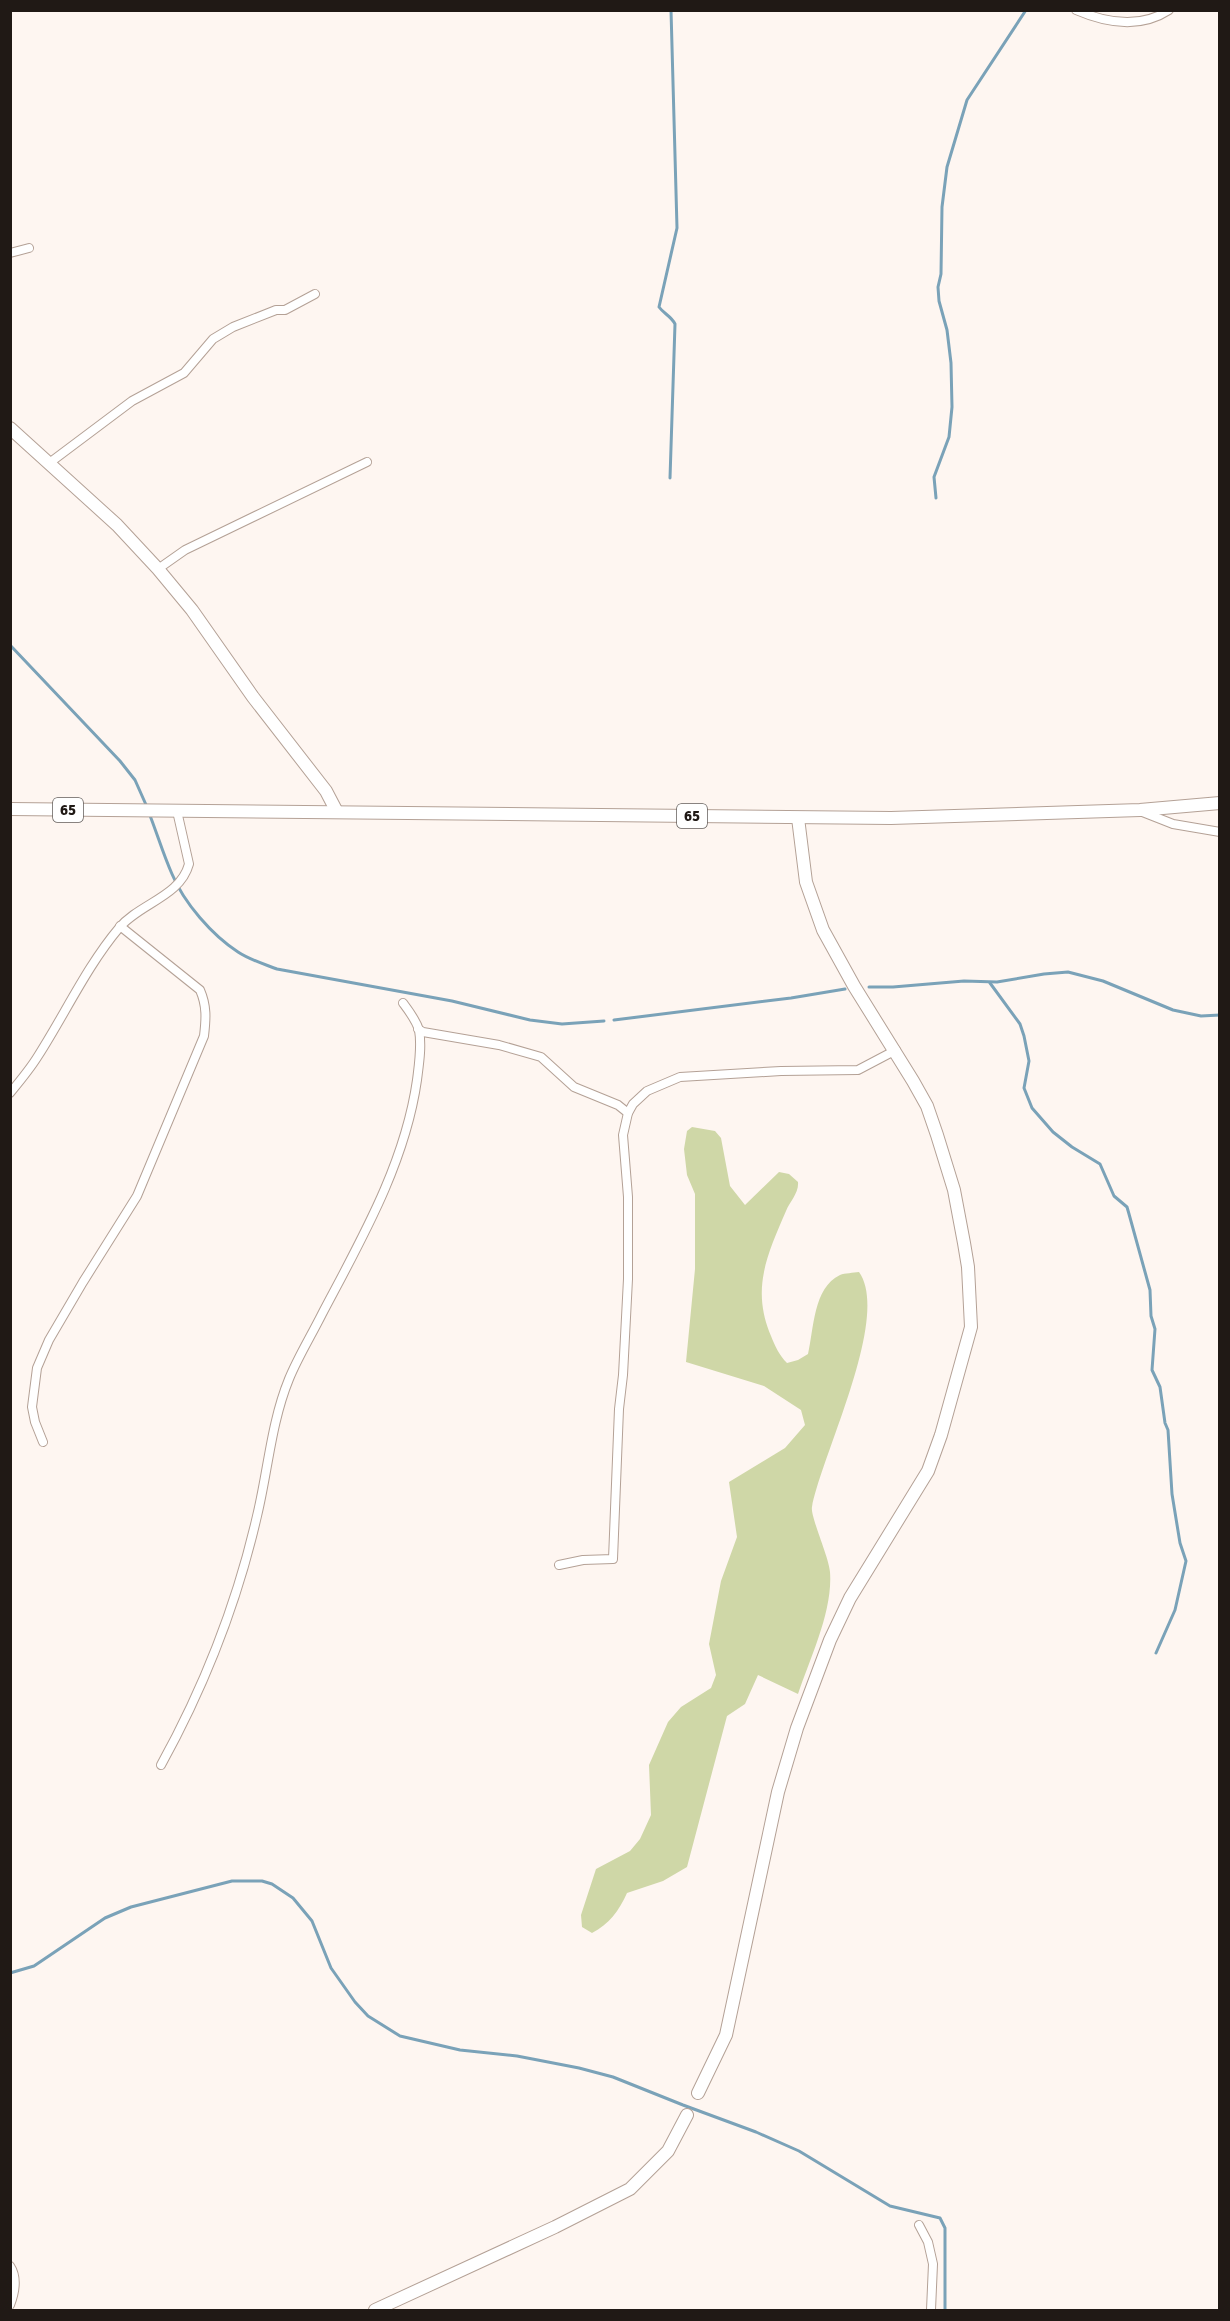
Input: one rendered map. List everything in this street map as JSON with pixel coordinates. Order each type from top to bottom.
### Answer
[{"type":"main road","points":[[10,428],[117,525],[158,568],[192,610],[253,697],[326,791],[337,812]]},
{"type":"main road","name":"65","points":[[10,809],[891,818],[1140,810],[1220,803]]},
{"type":"main road","points":[[698,2093],[726,2035],[778,1792],[797,1728],[830,1640],[850,1598],[928,1471],[970,1335],[968,1268],[954,1190],[927,1106],[896,1050],[860,996],[823,930],[806,882],[798,818]]},
{"type":"main road","points":[[375,2310],[555,2227],[630,2189],[668,2151],[687,2115]]},
{"type":"street","points":[[1076,10],[1091,17],[1120,23],[1147,21],[1169,10]]},
{"type":"street","points":[[10,253],[29,248]]},
{"type":"street","points":[[48,464],[132,401],[184,373],[204,346],[220,334],[276,310],[285,310],[315,294]]},
{"type":"street","points":[[158,568],[185,550],[367,462]]},
{"type":"street","points":[[1140,810],[1173,824],[1220,832]]},
{"type":"street","points":[[10,1093],[37,1059],[96,958],[120,926],[145,906],[171,891],[182,877],[189,864],[177,811]]},
{"type":"street","points":[[43,1442],[32,1407],[37,1368],[49,1340],[137,1196],[204,1036],[207,1017],[205,1000],[200,990],[120,926]]},
{"type":"street","points":[[161,1765],[193,1704],[231,1607],[255,1524],[278,1413],[289,1378],[343,1274],[397,1161],[414,1101],[420,1044],[418,1029],[403,1003]]},
{"type":"street","points":[[418,1029],[423,1032],[499,1044],[541,1057],[574,1087],[618,1105],[628,1113]]},
{"type":"street","points":[[559,1565],[583,1560],[613,1559],[619,1409],[628,1279],[628,1197],[623,1135],[628,1113],[633,1104],[647,1091],[680,1077],[781,1071],[858,1070],[896,1050]]},
{"type":"street","points":[[920,2225],[928,2242],[933,2264],[931,2310]]},
{"type":"street","points":[[10,2266],[15,2281],[15,2293],[10,2304]]},
{"type":"green space","points":[[692,1127],[715,1131],[721,1138],[730,1186],[745,1205],[779,1172],[789,1174],[798,1182],[796,1193],[773,1242],[762,1287],[765,1319],[779,1354],[784,1360],[787,1363],[808,1354],[816,1310],[824,1289],[840,1275],[859,1272],[867,1293],[867,1320],[851,1386],[812,1507],[829,1565],[830,1587],[820,1634],[798,1694],[758,1675],[745,1704],[727,1716],[687,1867],[663,1881],[627,1893],[613,1916],[592,1933],[582,1927],[581,1915],[596,1869],[630,1851],[640,1839],[651,1815],[649,1765],[668,1722],[681,1707],[711,1688],[716,1675],[709,1644],[721,1581],[737,1537],[729,1482],[785,1448],[805,1425],[801,1410],[764,1386],[686,1362],[695,1269],[695,1194],[687,1175],[684,1149],[687,1131]]},
{"type":"waterway","points":[[670,478],[675,324],[659,307],[677,228],[671,10]]},
{"type":"waterway","points":[[936,498],[934,477],[949,437],[952,407],[951,363],[938,287],[941,274],[942,207],[947,167],[967,100],[1026,10]]},
{"type":"waterway","points":[[10,645],[120,761],[135,780],[147,807]]},
{"type":"waterway","points":[[149,813],[172,874],[191,907],[218,937],[252,960],[277,969],[452,1001],[530,1020],[562,1024],[604,1021]]},
{"type":"waterway","points":[[869,987],[964,981],[997,982],[1068,972],[1103,981],[1173,1010],[1201,1016],[1220,1015]]},
{"type":"waterway","points":[[990,983],[1020,1024],[1029,1061],[1024,1088],[1032,1108],[1053,1132],[1100,1164],[1114,1196],[1127,1207],[1150,1290],[1151,1316],[1155,1329],[1152,1370],[1160,1387],[1168,1430],[1172,1494],[1180,1543],[1186,1561],[1175,1610],[1156,1653]]},
{"type":"waterway","points":[[614,1020],[845,989]]},
{"type":"waterway","points":[[10,1973],[34,1966],[105,1918],[131,1907],[232,1881],[262,1881],[272,1884],[293,1898],[312,1921],[331,1968],[355,2002],[368,2016],[400,2036],[460,2050],[517,2056],[613,2077],[799,2151],[890,2206],[940,2218],[945,2228],[945,2310]]}]
